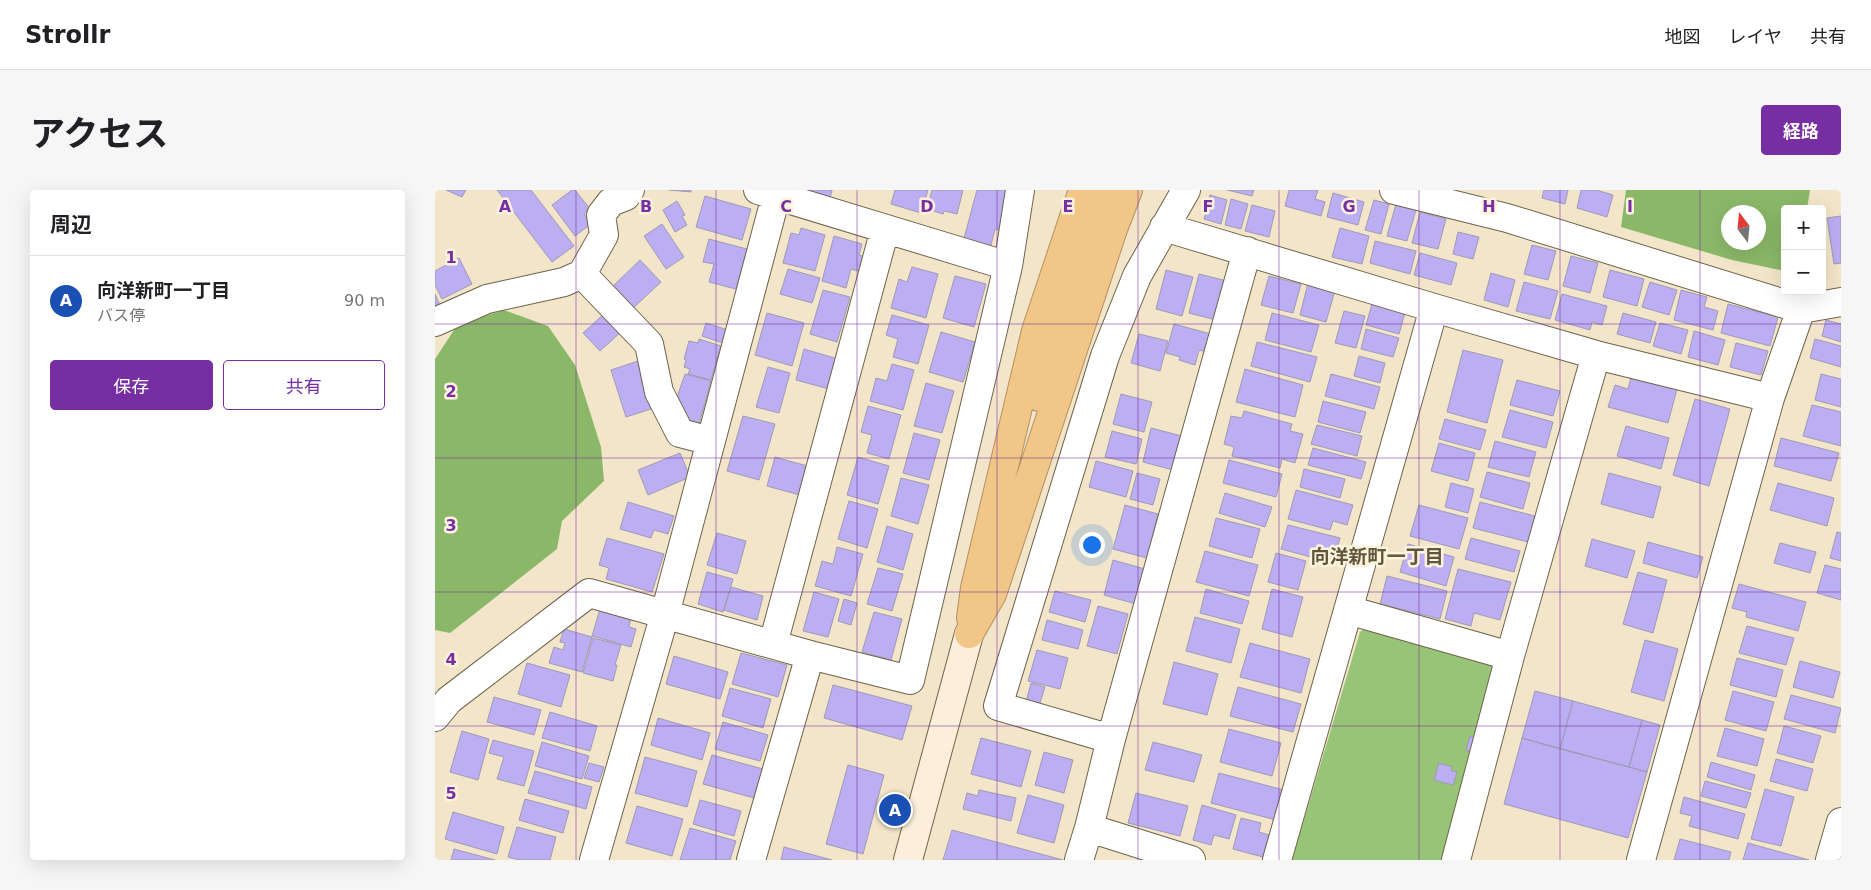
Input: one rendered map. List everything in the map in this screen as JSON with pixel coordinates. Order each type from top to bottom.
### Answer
[{"type":"highway","points":[[969,634],[975,588],[1036,331],[1083,190]]},
{"type":"highway","points":[[969,634],[1058,333],[1082,258],[1107,190]]},
{"type":"highway","points":[[969,634],[993,594],[1113,229],[1128,190]]},
{"type":"street","points":[[435,322],[487,298],[564,282],[582,274],[604,235],[601,215],[611,202],[626,196],[630,190]]},
{"type":"street","points":[[435,717],[449,700],[589,593],[809,655],[910,680],[1008,266],[1020,190]]},
{"type":"street","points":[[1111,739],[997,706],[1105,356],[1137,276],[1187,190]]},
{"type":"street","points":[[1394,190],[1507,218],[1801,309],[1841,302]]},
{"type":"street","points":[[594,860],[665,614],[711,442],[767,193],[1008,266]]},
{"type":"street","points":[[1164,227],[1596,355],[1770,398]]},
{"type":"street","points":[[773,644],[885,229]]},
{"type":"street","points":[[1079,860],[1247,251]]},
{"type":"street","points":[[582,274],[649,344],[659,392],[680,433],[711,442]]},
{"type":"street","points":[[1277,860],[1434,308]]},
{"type":"street","points":[[1641,860],[1770,398],[1801,309]]},
{"type":"street","points":[[1456,860],[1510,656],[1596,355]]},
{"type":"street","points":[[1348,610],[1510,656]]},
{"type":"street","points":[[908,860],[969,634]]},
{"type":"street","points":[[751,860],[809,655]]},
{"type":"street","points":[[1830,860],[1841,822]]},
{"type":"street","points":[[1089,828],[1191,860]]},
{"type":"green space","points":[[1626,190],[1810,190],[1808,205],[1781,205],[1781,270],[1732,260],[1621,227]]},
{"type":"green space","points":[[504,310],[548,326],[575,365],[601,447],[604,481],[562,521],[557,549],[450,633],[435,630],[435,359],[458,324]]},
{"type":"green space","points":[[1370,625],[1495,659],[1448,860],[1292,860],[1360,632]]},
{"type":"building","points":[[446,190],[466,190],[462,197]]},
{"type":"building","points":[[497,190],[531,190],[574,246],[552,262]]},
{"type":"building","points":[[572,190],[575,190],[590,209],[584,214],[591,224],[575,236],[552,205]]},
{"type":"building","points":[[669,190],[691,190],[691,192]]},
{"type":"building","points":[[795,190],[832,190],[829,203]]},
{"type":"building","points":[[895,190],[928,190],[921,213],[891,204]]},
{"type":"building","points":[[932,190],[963,190],[957,214],[944,211],[943,214],[927,209]]},
{"type":"building","points":[[977,190],[1014,190],[1005,232],[995,229],[990,249],[963,242]]},
{"type":"building","points":[[1227,190],[1254,190],[1252,196]]},
{"type":"building","points":[[1289,190],[1318,190],[1315,199],[1325,202],[1321,216],[1285,206]]},
{"type":"building","points":[[1544,190],[1568,190],[1565,204],[1542,198]]},
{"type":"building","points":[[1581,190],[1596,190],[1613,195],[1607,217],[1577,208]]},
{"type":"building","points":[[1333,193],[1364,202],[1358,225],[1327,217]]},
{"type":"building","points":[[1210,195],[1227,200],[1221,224],[1204,219]]},
{"type":"building","points":[[705,196],[751,209],[742,240],[696,227]]},
{"type":"building","points":[[1231,199],[1248,204],[1241,229],[1225,225]]},
{"type":"building","points":[[1374,200],[1389,204],[1381,234],[1365,230]]},
{"type":"building","points":[[677,201],[685,215],[682,216],[687,225],[675,232],[663,210]]},
{"type":"building","points":[[1396,204],[1416,210],[1407,241],[1387,236]]},
{"type":"building","points":[[1252,205],[1275,211],[1269,237],[1245,231]]},
{"type":"building","points":[[1420,212],[1446,219],[1438,249],[1412,243]]},
{"type":"building","points":[[1841,216],[1841,263],[1834,264],[1827,218]]},
{"type":"building","points":[[662,224],[684,257],[666,269],[644,236]]},
{"type":"building","points":[[801,228],[825,235],[815,271],[783,263],[791,233],[799,235]]},
{"type":"building","points":[[1340,228],[1369,236],[1362,264],[1332,257]]},
{"type":"building","points":[[1458,232],[1479,237],[1473,259],[1453,254]]},
{"type":"building","points":[[834,236],[862,244],[859,255],[867,257],[869,274],[851,269],[846,288],[822,281]]},
{"type":"building","points":[[709,239],[747,249],[736,289],[709,282],[714,264],[703,262]]},
{"type":"building","points":[[1375,241],[1416,251],[1410,274],[1370,263]]},
{"type":"building","points":[[1532,245],[1556,251],[1548,280],[1524,274]]},
{"type":"building","points":[[1420,253],[1457,263],[1451,285],[1414,275]]},
{"type":"building","points":[[1571,256],[1598,263],[1590,293],[1563,286]]},
{"type":"building","points":[[459,258],[472,284],[442,299],[435,285],[435,271]]},
{"type":"building","points":[[640,260],[661,282],[630,311],[610,289]]},
{"type":"building","points":[[912,267],[938,274],[926,318],[891,308],[899,279],[907,282]]},
{"type":"building","points":[[788,269],[820,278],[812,303],[780,294]]},
{"type":"building","points":[[1166,270],[1193,277],[1182,316],[1156,309]]},
{"type":"building","points":[[1610,270],[1644,279],[1637,306],[1603,297]]},
{"type":"building","points":[[1491,273],[1515,280],[1508,307],[1484,300]]},
{"type":"building","points":[[1199,274],[1227,281],[1216,320],[1189,313]]},
{"type":"building","points":[[955,276],[986,284],[974,327],[943,318]]},
{"type":"building","points":[[1269,276],[1301,284],[1293,313],[1261,305]]},
{"type":"building","points":[[1524,282],[1558,291],[1550,319],[1516,311]]},
{"type":"building","points":[[1650,282],[1677,290],[1669,315],[1642,307]]},
{"type":"building","points":[[1308,283],[1335,290],[1326,322],[1300,315]]},
{"type":"building","points":[[823,290],[850,297],[837,342],[810,334]]},
{"type":"building","points":[[1681,290],[1707,297],[1704,307],[1718,311],[1713,330],[1674,320]]},
{"type":"building","points":[[435,294],[442,310],[435,313]]},
{"type":"building","points":[[1562,294],[1607,306],[1602,325],[1592,322],[1590,330],[1555,320]]},
{"type":"building","points":[[1372,304],[1405,313],[1399,334],[1366,325]]},
{"type":"building","points":[[1728,304],[1778,317],[1770,346],[1721,333]]},
{"type":"building","points":[[1344,311],[1365,316],[1356,348],[1335,343]]},
{"type":"building","points":[[605,313],[622,331],[600,351],[583,333]]},
{"type":"building","points":[[767,313],[804,323],[792,366],[755,355]]},
{"type":"building","points":[[1272,313],[1319,325],[1311,352],[1265,340]]},
{"type":"building","points":[[1623,313],[1656,322],[1650,343],[1617,334]]},
{"type":"building","points":[[892,315],[929,325],[918,364],[893,357],[898,339],[886,335]]},
{"type":"building","points":[[1826,320],[1841,324],[1841,342],[1822,336]]},
{"type":"building","points":[[706,323],[728,330],[723,343],[702,336]]},
{"type":"building","points":[[1660,323],[1688,330],[1681,354],[1653,346]]},
{"type":"building","points":[[1174,324],[1211,334],[1206,352],[1199,350],[1195,365],[1179,360],[1180,357],[1166,353]]},
{"type":"building","points":[[1366,329],[1399,338],[1393,357],[1361,349]]},
{"type":"building","points":[[1694,331],[1725,340],[1718,365],[1688,357]]},
{"type":"building","points":[[941,332],[975,342],[963,382],[929,372]]},
{"type":"building","points":[[1139,334],[1168,341],[1160,371],[1131,363]]},
{"type":"building","points":[[699,339],[721,346],[711,380],[688,374],[690,369],[684,367],[686,360],[684,359],[689,341],[698,343]]},
{"type":"building","points":[[1815,339],[1841,346],[1841,367],[1810,358]]},
{"type":"building","points":[[1257,342],[1317,357],[1310,382],[1251,366]]},
{"type":"building","points":[[1736,343],[1768,351],[1761,375],[1730,367]]},
{"type":"building","points":[[804,349],[838,359],[829,389],[796,380]]},
{"type":"building","points":[[1463,350],[1503,360],[1487,423],[1447,412]]},
{"type":"building","points":[[1359,356],[1385,363],[1380,383],[1354,376]]},
{"type":"building","points":[[641,360],[657,407],[626,417],[611,370]]},
{"type":"building","points":[[892,364],[914,370],[903,410],[870,401],[876,378],[887,381]]},
{"type":"building","points":[[768,367],[790,373],[779,413],[756,407]]},
{"type":"building","points":[[1245,369],[1303,385],[1295,417],[1236,402]]},
{"type":"building","points":[[685,374],[711,381],[699,424],[680,418],[673,409]]},
{"type":"building","points":[[1331,374],[1380,387],[1374,409],[1325,396]]},
{"type":"building","points":[[1821,374],[1841,379],[1841,407],[1815,400]]},
{"type":"building","points":[[1631,377],[1677,389],[1668,423],[1608,407],[1615,385],[1628,389]]},
{"type":"building","points":[[1517,380],[1560,391],[1553,416],[1510,405]]},
{"type":"building","points":[[926,383],[954,391],[942,433],[914,426]]},
{"type":"building","points":[[1121,394],[1152,402],[1144,432],[1113,424]]},
{"type":"building","points":[[1695,399],[1730,409],[1709,486],[1673,475]]},
{"type":"building","points":[[1323,401],[1366,412],[1360,433],[1318,422]]},
{"type":"building","points":[[1812,405],[1841,412],[1841,446],[1803,436]]},
{"type":"building","points":[[868,406],[901,415],[889,459],[867,453],[872,435],[861,432]]},
{"type":"building","points":[[1510,410],[1553,422],[1546,448],[1502,437]]},
{"type":"building","points":[[1244,411],[1292,424],[1290,431],[1303,434],[1295,463],[1282,459],[1280,468],[1232,456],[1234,447],[1224,444],[1231,416],[1242,418]]},
{"type":"building","points":[[743,416],[775,424],[759,480],[727,471]]},
{"type":"building","points":[[1445,419],[1486,430],[1480,450],[1439,439]]},
{"type":"building","points":[[1317,425],[1362,436],[1357,456],[1311,444]]},
{"type":"building","points":[[1626,426],[1669,438],[1661,469],[1617,456]]},
{"type":"building","points":[[1151,428],[1182,436],[1173,470],[1143,462]]},
{"type":"building","points":[[1112,431],[1142,439],[1136,464],[1105,457]]},
{"type":"building","points":[[914,433],[940,440],[929,480],[903,473]]},
{"type":"building","points":[[1781,438],[1839,453],[1831,481],[1774,466]]},
{"type":"building","points":[[1495,441],[1536,452],[1529,477],[1488,467]]},
{"type":"building","points":[[1439,443],[1475,453],[1468,481],[1431,471]]},
{"type":"building","points":[[1313,448],[1366,462],[1361,479],[1308,465]]},
{"type":"building","points":[[680,453],[690,477],[648,495],[638,470]]},
{"type":"building","points":[[775,457],[811,467],[803,496],[767,486]]},
{"type":"building","points":[[858,457],[889,466],[878,504],[847,495]]},
{"type":"building","points":[[1229,460],[1282,474],[1276,497],[1223,483]]},
{"type":"building","points":[[1096,461],[1133,471],[1126,497],[1089,487]]},
{"type":"building","points":[[1304,469],[1345,479],[1340,498],[1300,487]]},
{"type":"building","points":[[1487,472],[1530,483],[1523,509],[1480,497]]},
{"type":"building","points":[[1137,473],[1160,479],[1153,505],[1130,499]]},
{"type":"building","points":[[1609,473],[1661,487],[1653,518],[1601,504]]},
{"type":"building","points":[[901,478],[929,485],[918,524],[891,516]]},
{"type":"building","points":[[1451,483],[1474,489],[1468,513],[1445,507]]},
{"type":"building","points":[[1778,483],[1834,498],[1827,526],[1770,510]]},
{"type":"building","points":[[1296,490],[1353,505],[1347,525],[1333,521],[1330,530],[1288,519]]},
{"type":"building","points":[[1225,493],[1272,507],[1265,527],[1219,513]]},
{"type":"building","points":[[849,501],[878,509],[867,548],[838,539]]},
{"type":"building","points":[[628,502],[674,516],[668,534],[654,530],[651,538],[620,529]]},
{"type":"building","points":[[1480,502],[1543,518],[1536,544],[1473,528]]},
{"type":"building","points":[[1125,505],[1158,514],[1147,558],[1113,549]]},
{"type":"building","points":[[1419,505],[1468,518],[1459,549],[1410,536]]},
{"type":"building","points":[[1216,518],[1260,529],[1252,558],[1209,546]]},
{"type":"building","points":[[1288,525],[1340,538],[1333,563],[1281,549]]},
{"type":"building","points":[[887,526],[913,534],[903,570],[877,562]]},
{"type":"building","points":[[1837,532],[1841,533],[1841,561],[1830,558]]},
{"type":"building","points":[[717,533],[746,541],[737,574],[707,565]]},
{"type":"building","points":[[607,538],[664,554],[652,592],[606,579],[609,568],[599,565]]},
{"type":"building","points":[[1471,538],[1520,551],[1514,572],[1465,559]]},
{"type":"building","points":[[1592,539],[1635,551],[1627,578],[1585,566]]},
{"type":"building","points":[[1648,542],[1703,557],[1697,578],[1643,563]]},
{"type":"building","points":[[1780,543],[1816,552],[1810,573],[1774,563]]},
{"type":"building","points":[[1408,544],[1454,557],[1446,586],[1400,572]]},
{"type":"building","points":[[837,547],[863,554],[851,596],[815,586],[822,561],[833,564]]},
{"type":"building","points":[[1205,551],[1258,565],[1249,596],[1196,582]]},
{"type":"building","points":[[1276,553],[1306,561],[1298,590],[1268,582]]},
{"type":"building","points":[[1113,560],[1145,569],[1136,604],[1104,595]]},
{"type":"building","points":[[1825,565],[1841,569],[1841,600],[1817,593]]},
{"type":"building","points":[[878,568],[903,574],[892,611],[867,604]]},
{"type":"building","points":[[1458,569],[1511,582],[1500,620],[1474,613],[1471,626],[1445,619]]},
{"type":"building","points":[[707,572],[733,579],[723,612],[698,604]]},
{"type":"building","points":[[1638,572],[1667,580],[1653,633],[1623,624]]},
{"type":"building","points":[[1387,576],[1447,591],[1440,619],[1380,604]]},
{"type":"building","points":[[1739,584],[1806,602],[1798,631],[1746,617],[1747,612],[1732,608]]},
{"type":"building","points":[[731,587],[763,596],[757,620],[724,610]]},
{"type":"building","points":[[1206,589],[1249,601],[1242,624],[1200,613]]},
{"type":"building","points":[[1272,589],[1303,597],[1292,637],[1262,629]]},
{"type":"building","points":[[1055,591],[1091,600],[1085,622],[1049,612]]},
{"type":"building","points":[[814,592],[839,599],[828,637],[803,631]]},
{"type":"building","points":[[844,599],[857,603],[851,625],[838,621]]},
{"type":"building","points":[[1098,606],[1128,614],[1117,654],[1087,646]]},
{"type":"building","points":[[600,609],[631,618],[629,627],[636,629],[631,647],[592,636]]},
{"type":"building","points":[[874,612],[902,619],[891,660],[862,652]]},
{"type":"building","points":[[1195,617],[1240,629],[1231,663],[1186,651]]},
{"type":"building","points":[[1047,620],[1083,630],[1078,649],[1042,640]]},
{"type":"building","points":[[1747,626],[1794,638],[1786,665],[1739,653]]},
{"type":"building","points":[[564,629],[592,637],[582,672],[549,663],[554,647],[563,650],[565,643],[560,642]]},
{"type":"building","points":[[593,638],[621,645],[615,665],[617,665],[613,681],[583,673]]},
{"type":"building","points":[[1645,640],[1678,649],[1664,701],[1631,692]]},
{"type":"building","points":[[1250,643],[1310,659],[1301,693],[1240,677]]},
{"type":"building","points":[[1037,650],[1068,658],[1060,689],[1028,681]]},
{"type":"building","points":[[741,653],[787,665],[778,697],[732,684]]},
{"type":"building","points":[[674,656],[728,672],[720,699],[666,684]]},
{"type":"building","points":[[1737,658],[1783,670],[1776,697],[1730,685]]},
{"type":"building","points":[[1800,661],[1840,672],[1833,698],[1793,687]]},
{"type":"building","points":[[1174,662],[1218,674],[1207,715],[1163,704]]},
{"type":"building","points":[[527,663],[570,675],[561,707],[518,694]]},
{"type":"building","points":[[1031,683],[1045,687],[1039,706],[1026,702]]},
{"type":"building","points":[[833,685],[912,706],[902,740],[824,718]]},
{"type":"building","points":[[1238,687],[1301,704],[1293,732],[1230,716]]},
{"type":"building","points":[[730,688],[771,699],[763,728],[722,716]]},
{"type":"building","points":[[1535,691],[1573,701],[1560,749],[1522,738]]},
{"type":"building","points":[[1733,691],[1774,702],[1766,731],[1725,720]]},
{"type":"building","points":[[1791,695],[1841,708],[1835,733],[1784,719]]},
{"type":"building","points":[[494,697],[541,710],[534,735],[487,722]]},
{"type":"building","points":[[1573,701],[1642,720],[1629,767],[1560,749]]},
{"type":"building","points":[[550,712],[597,726],[590,751],[542,738]]},
{"type":"building","points":[[658,718],[710,733],[702,760],[651,745]]},
{"type":"building","points":[[1642,720],[1660,725],[1647,772],[1629,767]]},
{"type":"building","points":[[723,722],[768,735],[760,761],[715,749]]},
{"type":"building","points":[[1784,726],[1821,736],[1813,763],[1777,753]]},
{"type":"building","points":[[1725,728],[1764,739],[1757,766],[1717,756]]},
{"type":"building","points":[[1229,729],[1281,743],[1272,776],[1220,762]]},
{"type":"building","points":[[462,731],[489,739],[478,780],[450,772]]},
{"type":"building","points":[[1470,736],[1479,738],[1475,753],[1466,750]]},
{"type":"building","points":[[981,738],[1031,751],[1021,787],[971,774]]},
{"type":"building","points":[[1522,738],[1647,772],[1628,838],[1504,804]]},
{"type":"building","points":[[493,740],[534,751],[524,786],[497,779],[504,757],[489,753]]},
{"type":"building","points":[[542,742],[589,756],[582,779],[535,766]]},
{"type":"building","points":[[1153,742],[1202,755],[1194,782],[1145,770]]},
{"type":"building","points":[[1044,752],[1073,760],[1064,793],[1035,785]]},
{"type":"building","points":[[712,755],[763,769],[754,798],[703,784]]},
{"type":"building","points":[[645,757],[697,771],[687,807],[635,793]]},
{"type":"building","points":[[1776,759],[1813,769],[1807,791],[1770,781]]},
{"type":"building","points":[[1711,762],[1755,775],[1751,790],[1707,777]]},
{"type":"building","points":[[589,763],[604,767],[599,782],[584,778]]},
{"type":"building","points":[[1439,763],[1452,767],[1451,771],[1457,772],[1453,785],[1434,780]]},
{"type":"building","points":[[848,765],[884,775],[863,854],[826,844]]},
{"type":"building","points":[[535,771],[592,787],[586,809],[528,793]]},
{"type":"building","points":[[1219,773],[1284,790],[1276,820],[1211,803]]},
{"type":"building","points":[[1705,781],[1751,793],[1746,808],[1701,796]]},
{"type":"building","points":[[1765,789],[1794,797],[1781,846],[1751,839]]},
{"type":"building","points":[[979,790],[1016,798],[1011,821],[963,809],[967,793],[978,796]]},
{"type":"building","points":[[1136,793],[1188,806],[1180,836],[1128,823]]},
{"type":"building","points":[[1028,795],[1064,805],[1054,843],[1017,833]]},
{"type":"building","points":[[1684,797],[1745,814],[1738,839],[1689,826],[1692,816],[1680,813]]},
{"type":"building","points":[[525,799],[569,811],[563,833],[519,820]]},
{"type":"building","points":[[700,800],[741,811],[734,836],[693,824]]},
{"type":"building","points":[[1202,805],[1236,815],[1229,839],[1214,835],[1211,845],[1193,840]]},
{"type":"building","points":[[637,806],[683,819],[672,856],[626,843]]},
{"type":"building","points":[[453,812],[504,827],[497,854],[445,839]]},
{"type":"building","points":[[1241,818],[1261,823],[1259,832],[1269,835],[1263,857],[1233,849]]},
{"type":"building","points":[[517,827],[556,837],[550,860],[519,860],[508,857]]},
{"type":"building","points":[[690,828],[736,841],[730,860],[680,860]]},
{"type":"building","points":[[952,830],[1063,860],[943,860]]},
{"type":"building","points":[[1680,839],[1731,852],[1729,860],[1674,860]]},
{"type":"building","points":[[1748,843],[1809,860],[1743,860]]},
{"type":"building","points":[[784,847],[832,860],[781,860]]},
{"type":"building","points":[[454,849],[495,860],[451,860]]},
{"type":"place","name":"向洋新町一丁目","points":[[895,810]]},
{"type":"district","name":"向洋新町一丁目","points":[[1377,556]]}]
